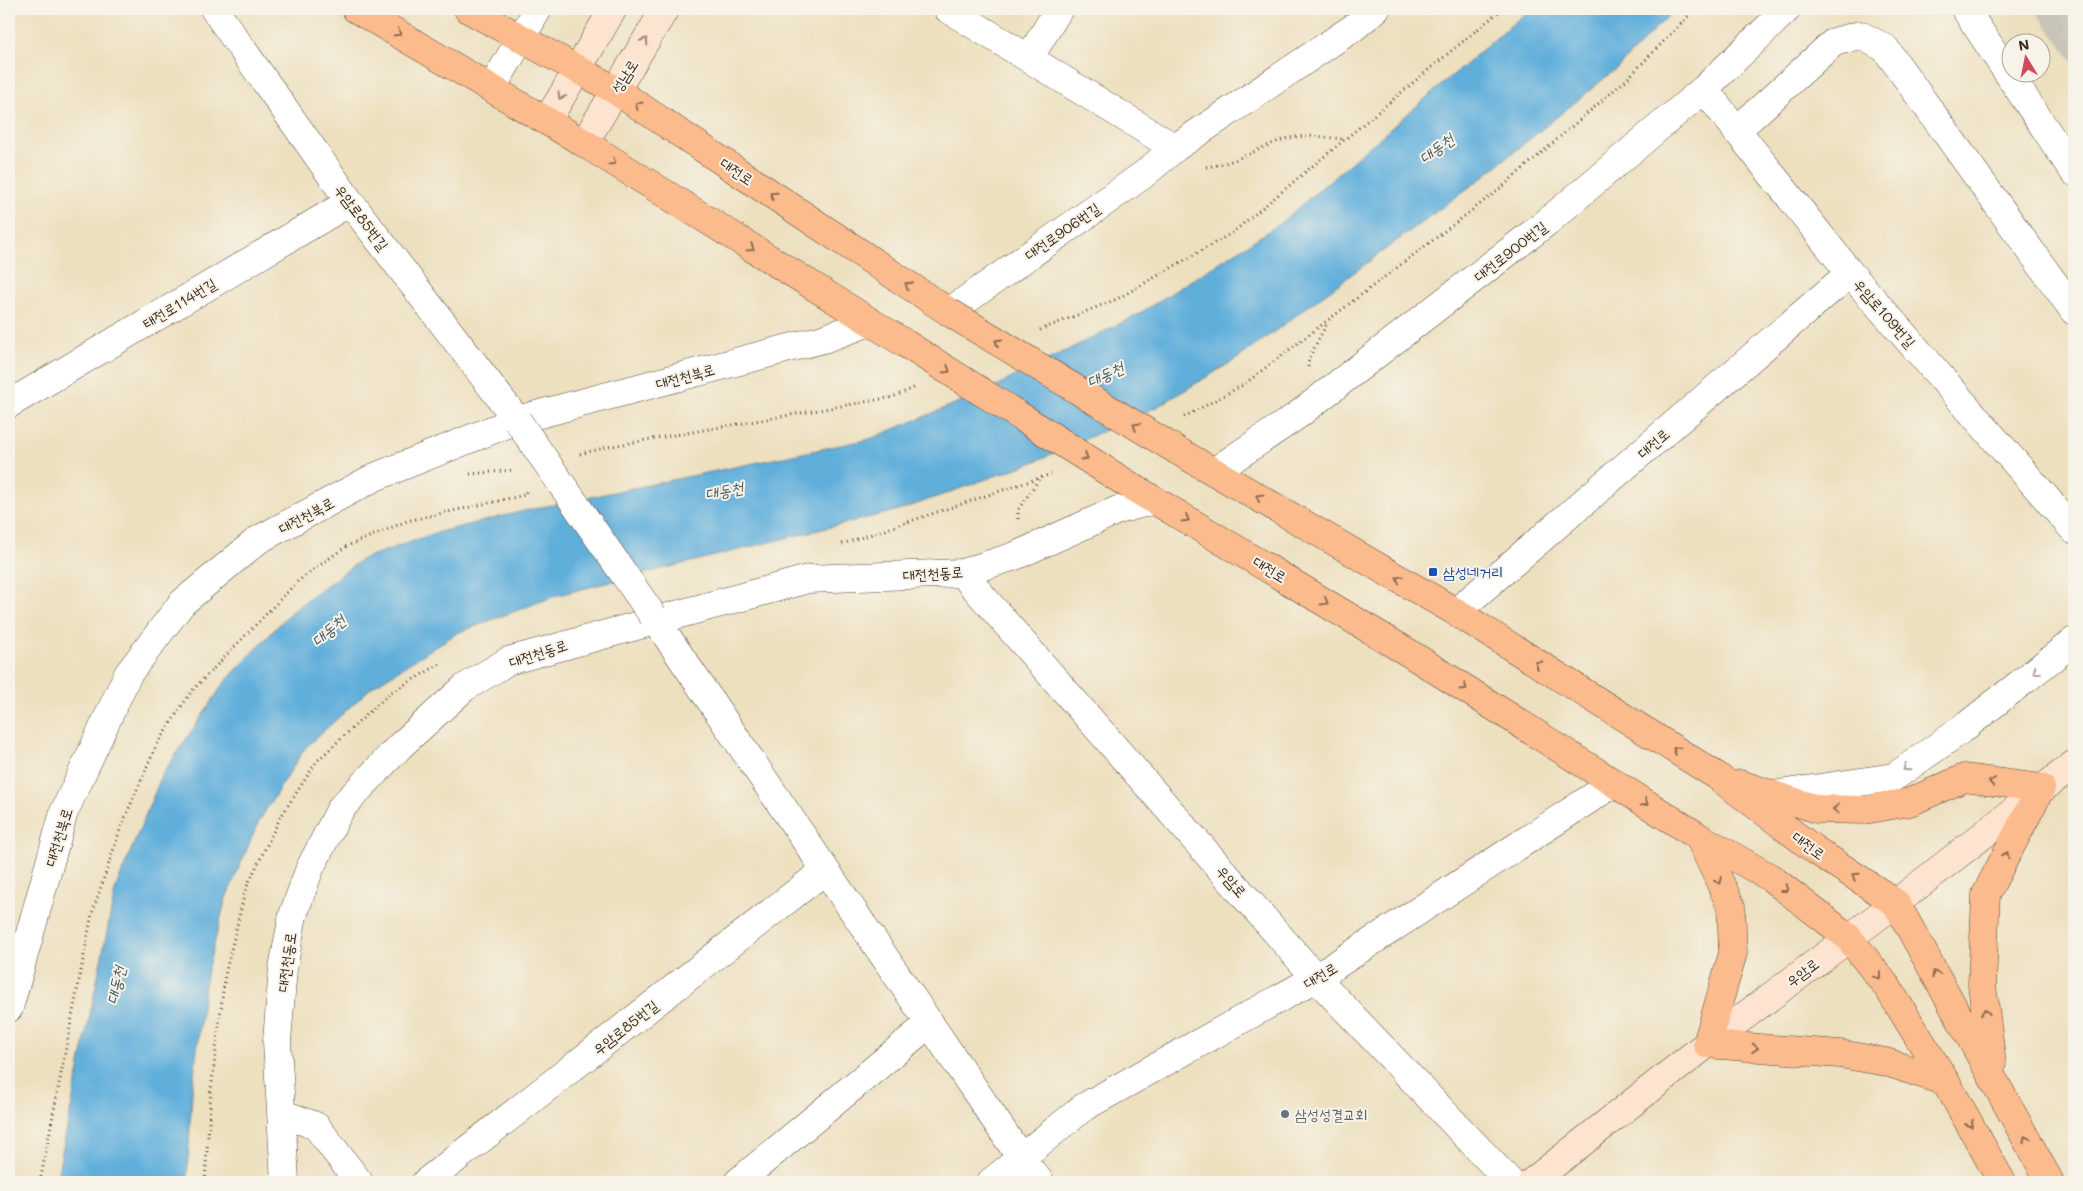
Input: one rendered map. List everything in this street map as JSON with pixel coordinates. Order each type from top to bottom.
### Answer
[{"type":"main road","points":[[356,9],[584,143],[870,322]]},
{"type":"main road","name":"대전로","points":[[468,9],[615,90],[949,312],[1178,452],[1215,471],[1456,612],[1717,776],[1815,850],[1896,903],[2050,1182]]},
{"type":"main road","points":[[547,121],[613,9]]},
{"type":"main road","name":"성남로","points":[[584,143],[665,9]]},
{"type":"main road","name":"대전로","points":[[870,322],[1155,500],[1409,653],[1699,837],[1772,878],[1848,937],[1888,988],[1946,1082],[2002,1182]]},
{"type":"main road","name":"우암로","points":[[1532,1182],[1707,1044],[1896,903],[2074,764]]},
{"type":"main road","points":[[1717,776],[1818,809],[1864,810],[1910,802],[1964,778],[2041,788],[1986,894],[1982,985],[1993,1078]]},
{"type":"main road","points":[[1699,837],[1731,906],[1733,944],[1733,953],[1707,1044],[1840,1054],[1886,1062],[1946,1082]]},
{"type":"street","name":"우암로85번길","points":[[214,9],[350,202],[517,420],[654,618]]},
{"type":"street","points":[[492,88],[538,9]]},
{"type":"street","points":[[948,9],[1174,148]]},
{"type":"street","points":[[1029,58],[1059,9]]},
{"type":"street","name":"대전로906번길","points":[[949,312],[1143,175],[1174,148],[1353,28],[1376,9]]},
{"type":"street","name":"대전로900번길","points":[[1215,471],[1298,415],[1547,222],[1704,89],[1787,9]]},
{"type":"street","points":[[1964,9],[2074,172]]},
{"type":"street","points":[[1736,131],[1834,42],[1860,36],[1885,48],[2074,311]]},
{"type":"street","name":"우암로109번길","points":[[1704,89],[1850,273],[2074,530]]},
{"type":"street","name":"태전로114번길","points":[[9,404],[350,202]]},
{"type":"street","name":"대전로","points":[[1456,612],[1850,273]]},
{"type":"street","name":"대전천북로","points":[[10,1000],[64,812],[128,674],[182,603],[258,540],[375,477],[517,420],[823,339],[870,322]]},
{"type":"street","name":"대전천동로","points":[[285,1182],[277,1041],[285,959],[294,915],[310,868],[341,808],[400,746],[464,688],[508,661],[654,618],[808,579],[962,573],[1015,556],[1118,510],[1155,500]]},
{"type":"street","name":"우암로","points":[[962,573],[1316,978],[1510,1182]]},
{"type":"street","points":[[654,618],[824,871],[1021,1158],[1040,1182]]},
{"type":"street","points":[[1773,795],[1894,777],[1961,730],[2074,641]]},
{"type":"street","name":"대전로","points":[[1021,1158],[1084,1107],[1316,978],[1614,783]]},
{"type":"street","name":"우암로85번길","points":[[426,1182],[824,871]]},
{"type":"street","points":[[738,1182],[930,1023]]},
{"type":"street","points":[[280,1114],[316,1126],[359,1182]]},
{"type":"street","points":[[991,1182],[1021,1158]]},
{"type":"path","points":[[1034,332],[1117,299],[1232,233],[1502,9]]},
{"type":"path","points":[[1205,168],[1241,159],[1280,140],[1308,135],[1344,139]]},
{"type":"path","points":[[576,455],[612,446],[893,397],[921,386]]},
{"type":"path","points":[[40,1182],[92,914],[121,827],[158,744],[191,692],[298,580],[345,547],[407,521],[525,495],[527,486]]},
{"type":"shaded area","points":[[2034,9],[2074,9],[2074,63]]},
{"type":"water","name":"대동천","points":[[1530,9],[1675,9],[1616,69],[1483,177],[1240,357],[1157,407],[1034,462],[903,509],[558,595],[457,633],[372,687],[305,748],[259,821],[226,898],[206,975],[192,1091],[187,1182],[56,1182],[116,887],[162,775],[224,683],[293,610],[362,559],[435,533],[532,509],[870,439],[986,391],[1137,315],[1278,225]]},
{"type":"place","name":"삼성네거리","points":[[1433,572]]},
{"type":"place","name":"삼성성결교회","points":[[1285,1114]]}]
